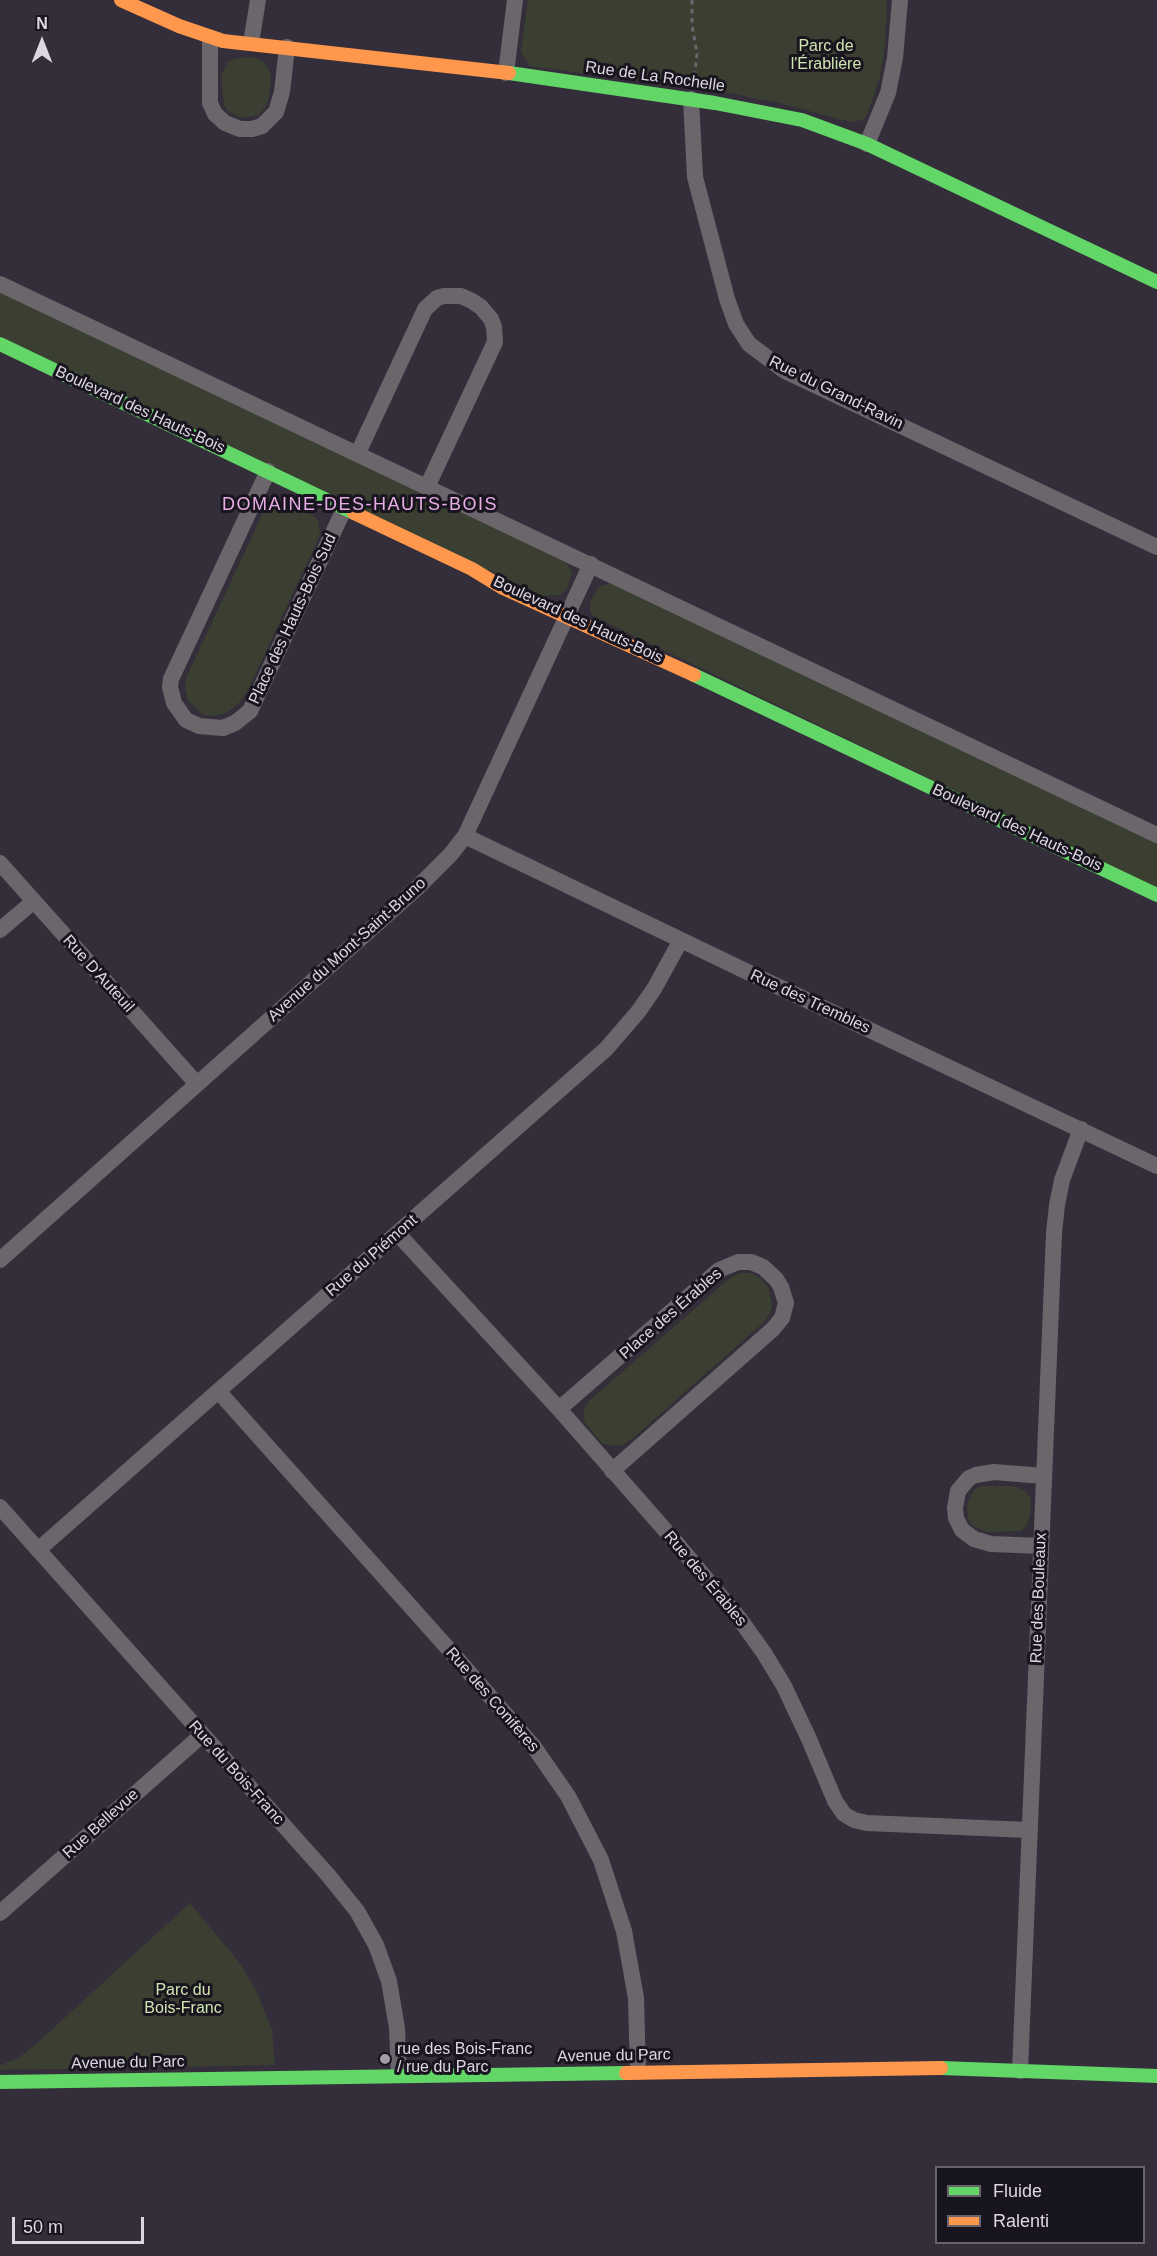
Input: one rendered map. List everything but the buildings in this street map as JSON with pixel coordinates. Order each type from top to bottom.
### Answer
[{"type":"street","name":"Rue de La Rochelle","points":[[121,0],[210,38],[692,94],[793,118],[830,129],[867,144],[1157,282]]},
{"type":"street","points":[[251,43],[258,0]]},
{"type":"street","points":[[506,73],[514,0]]},
{"type":"street","points":[[867,144],[888,93],[895,58],[900,0]]},
{"type":"street","points":[[210,38],[210,104],[215,114],[225,123],[240,129],[262,126],[276,112],[282,92],[287,47]]},
{"type":"street","name":"Rue du Grand-Ravin","points":[[692,94],[695,177],[722,284],[735,324],[758,353],[785,371],[1157,547]]},
{"type":"street","points":[[0,284],[1157,835]]},
{"type":"street","points":[[358,453],[425,309],[437,298],[444,296],[461,296],[472,301],[481,307],[491,319],[495,342],[427,487]]},
{"type":"street","name":"Boulevard des Hauts-Bois","points":[[0,344],[345,507],[472,569],[502,588],[656,656],[1157,895]]},
{"type":"street","name":"Place des Hauts-Bois Sud","points":[[268,471],[171,680],[170,687],[174,703],[186,720],[199,726],[223,728],[235,723],[250,711],[345,507]]},
{"type":"street","name":"Avenue du Mont-Saint-Bruno","points":[[0,1260],[446,861],[465,836],[591,564]]},
{"type":"street","name":"Rue des Trembles","points":[[465,836],[1157,1166]]},
{"type":"street","name":"Rue D'Auteuil","points":[[0,863],[196,1084]]},
{"type":"street","points":[[0,930],[34,901]]},
{"type":"street","name":"Rue du Piémont","points":[[38,1550],[572,1081],[623,1033],[654,989],[681,940]]},
{"type":"street","name":"Rue des Bouleaux","points":[[1020,2071],[1055,1220],[1064,1174],[1081,1130]]},
{"type":"street","name":"Rue des Érables","points":[[398,1233],[559,1409],[717,1591],[764,1653],[801,1719],[842,1813],[854,1820],[867,1823],[1029,1830]]},
{"type":"street","name":"Place des Érables","points":[[559,1409],[719,1270],[738,1262],[751,1262],[763,1267],[776,1279],[786,1303],[782,1318],[773,1329],[612,1471]]},
{"type":"street","name":"Rue des Conifères","points":[[219,1392],[462,1663],[534,1747],[568,1796],[601,1860],[624,1931],[635,1990],[638,2072]]},
{"type":"street","points":[[1041,1546],[995,1545],[979,1542],[962,1530],[954,1508],[958,1491],[969,1478],[976,1475],[994,1472],[1043,1476]]},
{"type":"street","name":"Rue du Bois-Franc","points":[[0,1507],[334,1882],[364,1922],[376,1944],[389,1981],[398,2028],[399,2075]]},
{"type":"street","name":"Rue Bellevue","points":[[0,1913],[202,1735]]},
{"type":"street","name":"Avenue du Parc","points":[[0,2082],[928,2068],[1157,2076]]},
{"type":"path","points":[[692,0],[692,26],[697,54],[692,94]]},
{"type":"green space","name":"Parc de l'Érablière","points":[[528,0],[887,0],[885,46],[880,77],[867,115],[863,120],[851,122],[779,103],[723,92],[529,66],[521,51]]},
{"type":"green space","points":[[253,57],[261,60],[268,68],[271,76],[269,98],[258,115],[242,118],[228,111],[224,105],[221,76],[228,62],[235,58]]},
{"type":"green space","points":[[0,290],[564,558],[572,573],[567,589],[560,595],[542,596],[0,336]]},
{"type":"green space","points":[[278,502],[312,515],[318,520],[320,535],[248,690],[239,703],[228,712],[216,716],[203,715],[188,700],[185,688],[187,676],[266,506]]},
{"type":"green space","points":[[611,583],[1157,841],[1157,889],[593,616],[590,603],[595,592],[601,586]]},
{"type":"green space","points":[[740,1273],[751,1273],[768,1287],[772,1305],[765,1321],[632,1439],[621,1446],[602,1443],[585,1423],[583,1415],[590,1400],[730,1278]]},
{"type":"green space","points":[[982,1486],[1013,1486],[1022,1489],[1030,1497],[1031,1512],[1027,1525],[1021,1531],[986,1532],[971,1524],[967,1505],[975,1489]]},
{"type":"green space","name":"Parc du Bois-Franc","points":[[190,1903],[242,1966],[258,1994],[272,2030],[275,2065],[0,2070],[0,2065],[17,2059],[35,2045]]},
{"type":"traffic: fast","points":[[509,73],[715,103],[802,120],[867,144],[1157,282]]},
{"type":"traffic: fast","points":[[0,344],[354,513]]},
{"type":"traffic: fast","points":[[694,675],[1157,895]]},
{"type":"traffic: fast","points":[[941,2068],[1157,2076]]},
{"type":"traffic: fast","points":[[0,2082],[626,2073]]},
{"type":"traffic: slow","points":[[121,0],[179,26],[223,41],[509,73]]},
{"type":"traffic: slow","points":[[354,513],[472,569],[503,588],[694,675]]},
{"type":"traffic: slow","points":[[626,2073],[941,2068]]},
{"type":"place","name":"rue des Bois-Franc / rue du Parc","points":[[385,2059]]},
{"type":"district","name":"DOMAINE-DES-HAUTS-BOIS","points":[[360,505]]}]
